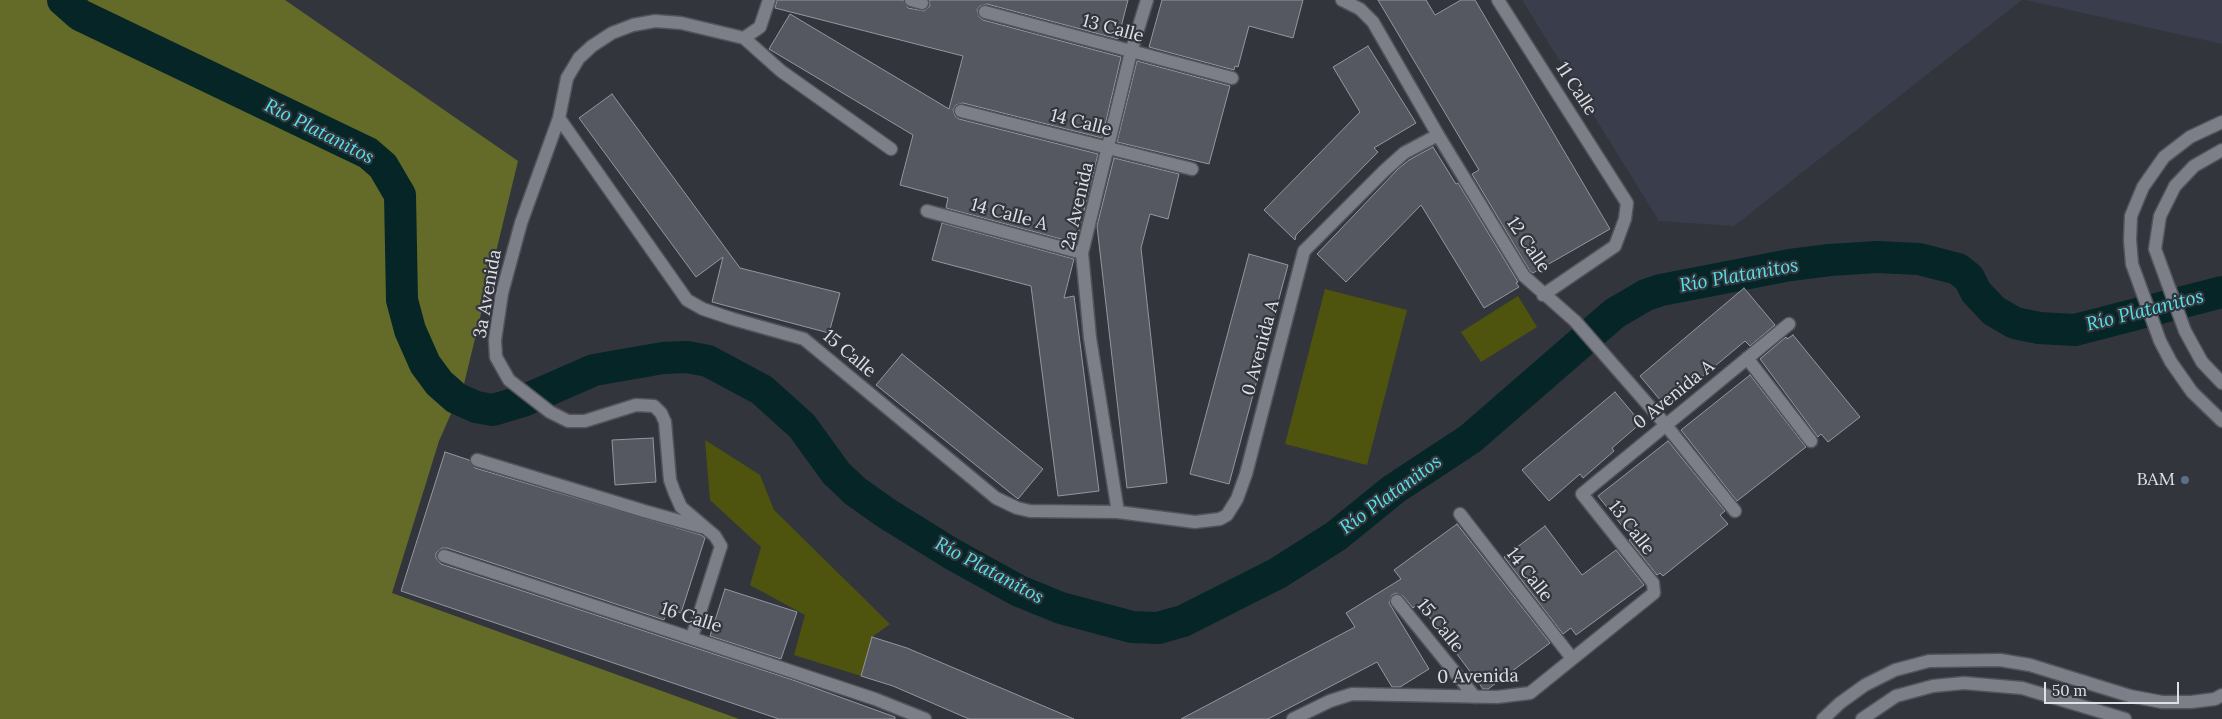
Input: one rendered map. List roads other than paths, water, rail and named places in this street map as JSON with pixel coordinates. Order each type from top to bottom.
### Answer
[{"type":"street","points":[[769,0],[760,26],[744,38],[781,71],[891,148]]},
{"type":"street","name":"2a Avenida","points":[[1118,512],[1090,338],[1082,253],[1131,52],[1147,0]]},
{"type":"street","name":"12 Calle","points":[[1342,0],[1360,9],[1372,22],[1438,136],[1524,276],[1543,295],[1575,321],[1606,359],[1665,424],[1735,511]]},
{"type":"street","name":"11 Calle","points":[[1498,0],[1624,197],[1628,209],[1615,246],[1543,295]]},
{"type":"street","name":"13 Calle","points":[[986,12],[1232,78]]},
{"type":"street","name":"3a Avenida","points":[[692,637],[720,550],[719,540],[681,507],[670,480],[665,422],[661,413],[654,406],[636,405],[585,421],[568,421],[550,412],[520,390],[502,370],[496,357],[495,340],[502,293],[521,223],[559,118],[567,78],[579,58],[592,46],[612,33],[633,25],[655,22],[681,23],[744,38]]},
{"type":"street","name":"14 Calle","points":[[960,111],[1192,168]]},
{"type":"street","name":"15 Calle","points":[[559,118],[687,300],[703,309],[804,339],[936,449],[1007,504],[1030,511],[1118,512]]},
{"type":"street","points":[[2222,122],[2190,137],[2164,158],[2143,187],[2131,216],[2130,240],[2132,264],[2160,341],[2171,362],[2192,392],[2222,421]]},
{"type":"street","name":"0 Avenida A","points":[[1118,512],[1195,522],[1210,522],[1220,519],[1233,508],[1246,474],[1304,251],[1321,232],[1404,153],[1438,136]]},
{"type":"street","points":[[2222,150],[2194,166],[2175,186],[2160,216],[2155,248],[2185,331],[2202,362],[2222,383]]},
{"type":"street","name":"14 Calle A","points":[[927,211],[1082,253]]},
{"type":"street","name":"0 Avenida A","points":[[1582,494],[1789,324]]},
{"type":"street","points":[[1747,358],[1812,441]]},
{"type":"street","points":[[477,460],[706,528]]},
{"type":"street","name":"13 Calle","points":[[1582,494],[1653,583]]},
{"type":"street","name":"14 Calle","points":[[1460,514],[1571,657]]},
{"type":"street","name":"16 Calle","points":[[444,556],[875,699],[925,719]]},
{"type":"street","name":"0 Avenida","points":[[1294,719],[1330,701],[1352,694],[1475,697],[1512,696],[1530,693],[1571,657],[1654,593],[1653,583]]},
{"type":"street","name":"15 Calle","points":[[1397,601],[1475,697]]},
{"type":"street","points":[[1823,719],[1864,685],[1895,670],[1929,661],[2000,660],[2030,665],[2130,696],[2162,702],[2191,702],[2215,699],[2222,695]]},
{"type":"street","points":[[1862,719],[1896,696],[1933,686],[1964,683],[2022,688],[2125,719]]},
{"type":"waterway","name":"Río Platanitos","points":[[63,0],[80,15],[368,153],[383,166],[400,195],[402,300],[410,330],[425,364],[439,383],[456,398],[476,407],[493,410],[523,401],[594,370],[663,358],[687,357],[708,361],[762,390],[802,426],[836,473],[855,491],[886,513],[952,554],[1019,591],[1061,608],[1132,627],[1158,628],[1183,621],[1278,573],[1336,536],[1394,489],[1470,439],[1615,313],[1646,295],[1661,290],[1790,265],[1830,260],[1877,257],[1919,259],[1958,269],[1969,278],[1976,292],[1994,311],[2015,323],[2039,328],[2075,330],[2222,292]]},
{"type":"place","name":"BAM","points":[[2185,480]]}]
